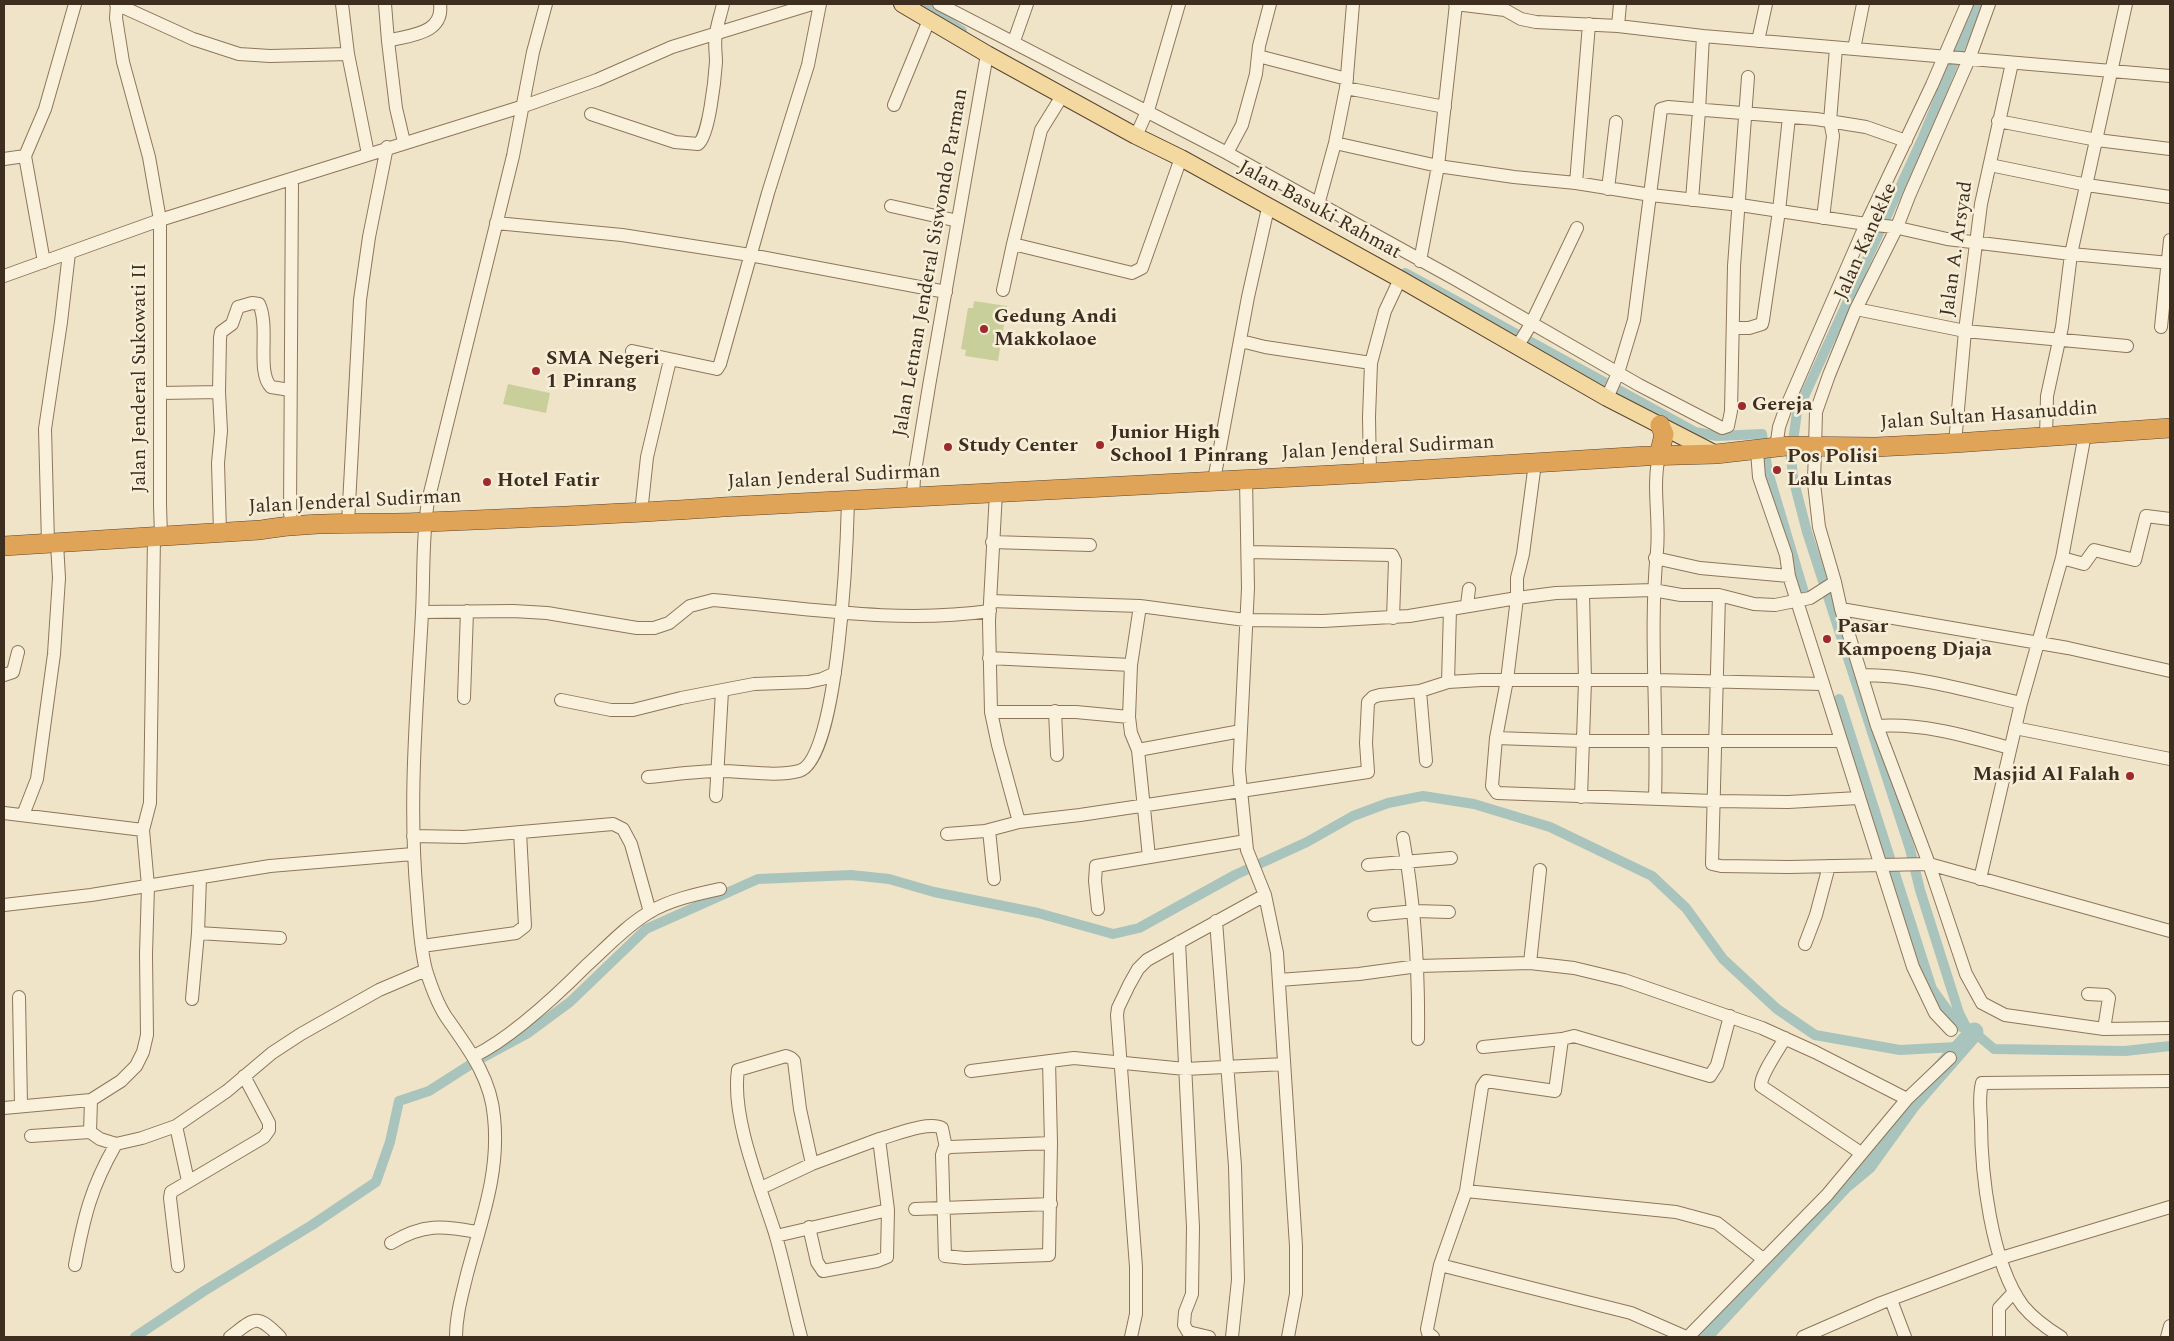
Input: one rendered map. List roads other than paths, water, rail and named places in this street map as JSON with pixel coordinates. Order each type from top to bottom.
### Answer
[{"type":"highway","points":[[1659,456],[1664,434],[1660,425]]},
{"type":"highway","name":"Jalan Sultan Hasanuddin","points":[[1772,449],[1812,445],[1876,447],[1955,443],[2170,428]]},
{"type":"highway","name":"Jalan Jenderal Sudirman","points":[[4,546],[260,530],[292,525],[425,522],[641,513],[723,506],[913,498],[1214,480],[1246,480],[1716,454],[1772,449]]},
{"type":"main road","name":"Jalan Basuki Rahmat","points":[[902,4],[1062,96],[1138,133],[1268,208],[1520,343],[1660,425],[1716,454]]},
{"type":"street","points":[[44,262],[26,156],[45,109],[75,4]]},
{"type":"street","points":[[117,4],[193,39],[240,54],[270,56],[348,54]]},
{"type":"street","name":"Jalan Jenderal Sukowati II","points":[[91,1100],[121,1081],[136,1066],[143,1052],[147,1035],[146,954],[148,886],[143,830],[150,803],[160,505],[160,220],[149,158],[122,54],[116,18],[117,4]]},
{"type":"street","points":[[342,4],[348,54],[368,154]]},
{"type":"street","points":[[385,4],[396,108],[404,142]]},
{"type":"street","points":[[388,41],[429,30],[437,24],[440,4]]},
{"type":"street","points":[[456,1337],[458,1309],[492,1182],[495,1135],[492,1102],[481,1053],[448,1021],[426,970],[422,946],[413,836],[414,750],[422,612],[422,556],[428,501],[460,376],[524,106],[534,52],[546,4]]},
{"type":"street","points":[[591,114],[675,142],[698,144],[702,140],[705,131],[716,60],[716,35],[723,4]]},
{"type":"street","points":[[4,276],[160,220],[387,147],[524,106],[597,80],[672,47],[812,4]]},
{"type":"street","points":[[632,351],[717,369],[808,65],[820,4]]},
{"type":"street","points":[[939,4],[1014,41],[1093,85],[1227,154],[1455,279],[1618,373],[1722,428],[1728,426],[1733,380],[1734,266],[1740,205],[1748,76]]},
{"type":"street","points":[[1014,41],[1027,4]]},
{"type":"street","points":[[1138,133],[1146,113],[1179,4]]},
{"type":"street","points":[[1227,154],[1242,124],[1256,74],[1258,56],[1270,4]]},
{"type":"street","points":[[1318,205],[1335,143],[1346,84],[1353,4]]},
{"type":"street","points":[[1420,261],[1438,166],[1455,4],[1505,7],[1521,19],[1536,22],[1618,26],[1758,41],[2170,76]]},
{"type":"street","points":[[1618,26],[1620,4]]},
{"type":"street","points":[[1758,41],[1766,4]]},
{"type":"street","points":[[1854,49],[1862,4]]},
{"type":"street","points":[[1951,1030],[1935,1013],[1913,967],[1822,684],[1804,600],[1789,576],[1786,555],[1759,477],[1772,449],[1785,410],[1946,56],[1967,4]]},
{"type":"street","name":"Jalan Kanekke","points":[[1990,4],[1896,227],[1856,309],[1816,412],[1812,445],[1819,527],[1841,609],[1877,726],[1929,864],[1966,974],[1982,1003],[1995,1011],[2010,1016],[2104,1029],[2170,1028]]},
{"type":"street","points":[[2046,438],[2047,396],[2062,327],[2071,254],[2126,4]]},
{"type":"street","points":[[894,105],[929,20]]},
{"type":"street","points":[[1576,183],[1589,24]]},
{"type":"street","points":[[1692,200],[1700,110],[1703,36]]},
{"type":"street","points":[[1823,218],[1833,136],[1830,121],[1836,48]]},
{"type":"street","name":"Jalan Letnan Jenderal Siswondo Parman","points":[[913,498],[914,477],[987,54]]},
{"type":"street","points":[[1258,56],[1346,84],[1445,107]]},
{"type":"street","name":"Jalan A. Arsyad","points":[[1955,443],[1965,331],[1981,204],[2012,63]]},
{"type":"street","points":[[1003,290],[1041,130],[1062,96]]},
{"type":"street","points":[[1609,394],[1618,373],[1634,320],[1661,109],[1668,107],[1830,121],[1866,127],[1906,141]]},
{"type":"street","points":[[1733,328],[1749,328],[1762,324],[1779,211],[1789,117]]},
{"type":"street","points":[[1998,121],[2097,140],[2170,150]]},
{"type":"street","points":[[1608,189],[1616,122]]},
{"type":"street","points":[[1335,143],[1438,166],[1896,227],[1947,239],[2071,254],[2169,263]]},
{"type":"street","points":[[348,523],[360,300],[369,237],[387,147]]},
{"type":"street","points":[[4,160],[26,156]]},
{"type":"street","points":[[1014,244],[1130,272],[1139,271],[1142,268],[1181,158]]},
{"type":"street","points":[[1990,165],[2087,185],[2170,197]]},
{"type":"street","points":[[292,179],[290,390],[290,513],[292,525]]},
{"type":"street","points":[[891,206],[958,221]]},
{"type":"street","points":[[1214,480],[1254,263],[1268,208]]},
{"type":"street","points":[[496,223],[622,235],[750,255],[946,292]]},
{"type":"street","points":[[1520,343],[1577,228]]},
{"type":"street","points":[[2161,327],[2170,240]]},
{"type":"street","points":[[23,815],[37,779],[54,654],[60,578],[53,543],[45,428],[62,322],[69,253]]},
{"type":"street","points":[[1370,473],[1369,417],[1371,363],[1386,311],[1400,279]]},
{"type":"street","points":[[220,532],[218,463],[221,432],[219,392],[221,332],[232,324],[238,307],[252,303],[259,304],[265,321],[265,376],[271,387],[290,390]]},
{"type":"street","points":[[1856,309],[1965,331],[2127,346]]},
{"type":"street","points":[[1241,341],[1266,347],[1371,363]]},
{"type":"street","points":[[641,513],[647,457],[670,360]]},
{"type":"street","points":[[161,394],[219,392]]},
{"type":"street","points":[[1980,880],[2021,703],[2062,558],[2085,434]]},
{"type":"street","points":[[1655,798],[1657,740],[1653,590],[1657,518],[1656,473],[1659,456]]},
{"type":"street","points":[[1535,463],[1523,554],[1517,578],[1517,598],[1507,680],[1496,738],[1492,781],[1493,788],[1497,793],[1714,801],[1788,802],[1858,798]]},
{"type":"street","points":[[1246,480],[1248,552],[1239,754],[1241,791],[1249,858],[1264,892],[1276,945],[1279,980],[1296,1273],[1296,1294],[1288,1337]]},
{"type":"street","points":[[996,492],[992,542],[988,658],[991,712],[995,736],[1019,822]]},
{"type":"street","points":[[648,777],[718,771],[774,773],[800,771],[806,768],[812,760],[822,735],[835,673],[848,501]]},
{"type":"street","points":[[2062,558],[2084,564],[2094,550],[2135,560],[2146,516],[2170,519]]},
{"type":"street","points":[[992,542],[1090,545]]},
{"type":"street","points":[[1248,552],[1392,555],[1395,561],[1393,618]]},
{"type":"street","points":[[1655,558],[1700,568],[1789,576]]},
{"type":"street","points":[[422,612],[547,613],[637,628],[654,628],[670,624],[690,606],[707,601],[863,616],[932,617],[990,606],[1140,606],[1245,620],[1323,621],[1393,618],[1517,598],[1583,592],[1653,590],[1680,595],[1719,595],[1754,604],[1775,605],[1804,600],[1835,582]]},
{"type":"street","points":[[1467,605],[1469,589]]},
{"type":"street","points":[[1581,797],[1585,680],[1583,592]]},
{"type":"street","points":[[1719,595],[1712,864],[1721,866],[1882,866],[1929,864],[1980,880],[2170,931]]},
{"type":"street","points":[[1140,606],[1131,665],[1129,717],[1131,733],[1138,750],[1149,857]]},
{"type":"street","points":[[1448,682],[1450,609]]},
{"type":"street","points":[[1841,609],[2068,648],[2170,671]]},
{"type":"street","points":[[464,698],[467,611]]},
{"type":"street","points":[[4,675],[13,672],[18,652]]},
{"type":"street","points":[[988,658],[1131,665]]},
{"type":"street","points":[[561,700],[611,710],[633,710],[754,684],[808,682],[822,679],[835,673]]},
{"type":"street","points":[[1862,675],[1900,676],[2021,703]]},
{"type":"street","points":[[947,834],[990,830],[1019,822],[1145,806],[1368,772],[1366,743],[1368,702],[1373,697],[1380,695],[1420,691],[1448,682],[1655,680],[1822,684]]},
{"type":"street","points":[[716,796],[722,691]]},
{"type":"street","points":[[1420,691],[1426,761]]},
{"type":"street","points":[[991,712],[1055,711],[1129,717]]},
{"type":"street","points":[[1055,711],[1057,755]]},
{"type":"street","points":[[1877,726],[1910,725],[1937,729],[2010,748]]},
{"type":"street","points":[[2015,728],[2170,759]]},
{"type":"street","points":[[1138,750],[1241,732]]},
{"type":"street","points":[[1496,738],[1582,741],[1840,741]]},
{"type":"street","points":[[4,812],[143,830]]},
{"type":"street","points":[[413,836],[464,837],[618,825],[624,829],[631,844],[650,912]]},
{"type":"street","points":[[990,830],[994,879]]},
{"type":"street","points":[[422,946],[516,933],[523,929],[525,926],[520,832]]},
{"type":"street","points":[[1403,838],[1415,912],[1418,966],[1418,1039]]},
{"type":"street","points":[[1098,909],[1095,880],[1096,866],[1246,841]]},
{"type":"street","points":[[4,905],[65,899],[270,866],[413,854]]},
{"type":"street","points":[[1368,865],[1451,858]]},
{"type":"street","points":[[1805,944],[1816,915],[1829,866]]},
{"type":"street","points":[[1530,963],[1540,870]]},
{"type":"street","points":[[192,1000],[198,933],[200,878]]},
{"type":"street","points":[[481,1053],[552,998],[624,930],[650,912],[687,897],[720,889]]},
{"type":"street","points":[[1131,1337],[1136,1314],[1136,1267],[1117,1015],[1122,999],[1138,969],[1147,960],[1264,892]]},
{"type":"street","points":[[1374,915],[1448,912]]},
{"type":"street","points":[[1216,921],[1235,1166],[1238,1280],[1232,1337]]},
{"type":"street","points":[[198,933],[280,938]]},
{"type":"street","points":[[1179,942],[1192,1187],[1194,1270],[1192,1294],[1184,1312],[1184,1325],[1188,1332],[1209,1337]]},
{"type":"street","points":[[1279,980],[1359,974],[1418,966],[1530,963],[1574,968],[1624,980],[1730,1016],[1785,1038],[1907,1099]]},
{"type":"street","points":[[31,1136],[90,1132],[100,1139],[116,1144],[142,1138],[176,1126],[272,1053],[301,1034],[379,990],[426,970]]},
{"type":"street","points":[[2088,994],[2109,998],[2104,1029]]},
{"type":"street","points":[[19,997],[21,1105]]},
{"type":"street","points":[[1483,1047],[1562,1039],[1574,1036],[1710,1076],[1717,1065],[1730,1016]]},
{"type":"street","points":[[1785,1038],[1764,1074],[1760,1086],[1861,1153]]},
{"type":"street","points":[[1433,1337],[1428,1333],[1427,1329],[1440,1264],[1466,1191],[1480,1093],[1486,1082],[1555,1091],[1562,1039]]},
{"type":"street","points":[[801,1337],[776,1236],[737,1104],[735,1094],[738,1070],[786,1056],[791,1058],[794,1062],[800,1109],[812,1164]]},
{"type":"street","points":[[971,1071],[1074,1058],[1185,1069],[1284,1064]]},
{"type":"street","points":[[1440,1264],[1631,1314],[1687,1337],[1827,1195],[1907,1099],[1950,1058]]},
{"type":"street","points":[[761,1188],[812,1164],[879,1140],[929,1126],[938,1126],[942,1128],[946,1148],[942,1155],[945,1256],[950,1258],[1049,1255],[1051,1143],[1049,1061]]},
{"type":"street","points":[[178,1266],[170,1198],[172,1192],[175,1188],[264,1137],[269,1130],[266,1116],[244,1076]]},
{"type":"street","points":[[2061,1337],[2031,1315],[2010,1296],[1996,1260],[1981,1137],[1982,1083],[2170,1081]]},
{"type":"street","points":[[4,1108],[91,1100],[90,1132]]},
{"type":"street","points":[[176,1126],[188,1181]]},
{"type":"street","points":[[809,1227],[817,1262],[822,1271],[877,1262],[887,1257],[888,1210],[879,1140]]},
{"type":"street","points":[[946,1148],[1051,1143]]},
{"type":"street","points":[[75,1265],[88,1203],[116,1144]]},
{"type":"street","points":[[1466,1191],[1676,1212],[1717,1223],[1763,1259]]},
{"type":"street","points":[[915,1210],[944,1207],[1050,1204]]},
{"type":"street","points":[[1803,1337],[1890,1300],[1996,1260],[2170,1207]]},
{"type":"street","points":[[776,1236],[888,1210]]},
{"type":"street","points":[[391,1243],[412,1232],[426,1228],[478,1232]]},
{"type":"street","points":[[1999,1337],[2000,1308],[2010,1296]]},
{"type":"street","points":[[1890,1300],[1905,1337]]},
{"type":"street","points":[[230,1337],[249,1322],[257,1320],[263,1321],[280,1337]]},
{"type":"street","points":[[2167,1337],[2170,1326]]},
{"type":"waterway","points":[[921,4],[962,31]]},
{"type":"waterway","points":[[1974,1032],[1966,1027],[1959,1013],[1920,890],[1910,849],[1807,532],[1793,478],[1791,456],[1797,412],[1923,137],[1978,4]]},
{"type":"waterway","points":[[1405,273],[1695,432],[1717,436],[1762,434],[1768,472],[1805,596]]},
{"type":"waterway","points":[[1839,699],[1932,989],[1959,1026],[1964,1028]]},
{"type":"waterway","points":[[135,1337],[204,1291],[312,1225],[376,1182],[390,1142],[399,1101],[429,1091],[476,1061],[528,1033],[570,1002],[646,929],[758,879],[851,875],[889,879],[934,892],[1038,913],[1113,934],[1139,928],[1235,875],[1307,842],[1353,816],[1388,803],[1423,796],[1474,804],[1550,827],[1652,876],[1686,908],[1723,959],[1777,1009],[1815,1035],[1900,1050],[1956,1047],[1974,1032],[1994,1049],[2125,1051],[2170,1046]]},
{"type":"waterway","points":[[1702,1337],[1843,1185],[1867,1165],[1911,1104],[1974,1032]]},
{"type":"place","name":"Gedung Andi Makkolaoe","points":[[984,329]]},
{"type":"place","name":"SMA Negeri 1 Pinrang","points":[[536,371]]},
{"type":"place","name":"Gereja","points":[[1742,406]]},
{"type":"place","name":"Junior High School 1 Pinrang","points":[[1100,445]]},
{"type":"place","name":"Study Center","points":[[948,447]]},
{"type":"place","name":"Pos Polisi Lalu Lintas","points":[[1777,470]]},
{"type":"place","name":"Hotel Fatir","points":[[487,482]]},
{"type":"place","name":"Pasar Kampoeng Djaja","points":[[1827,639]]},
{"type":"place","name":"Masjid Al Falah","points":[[2130,776]]}]
